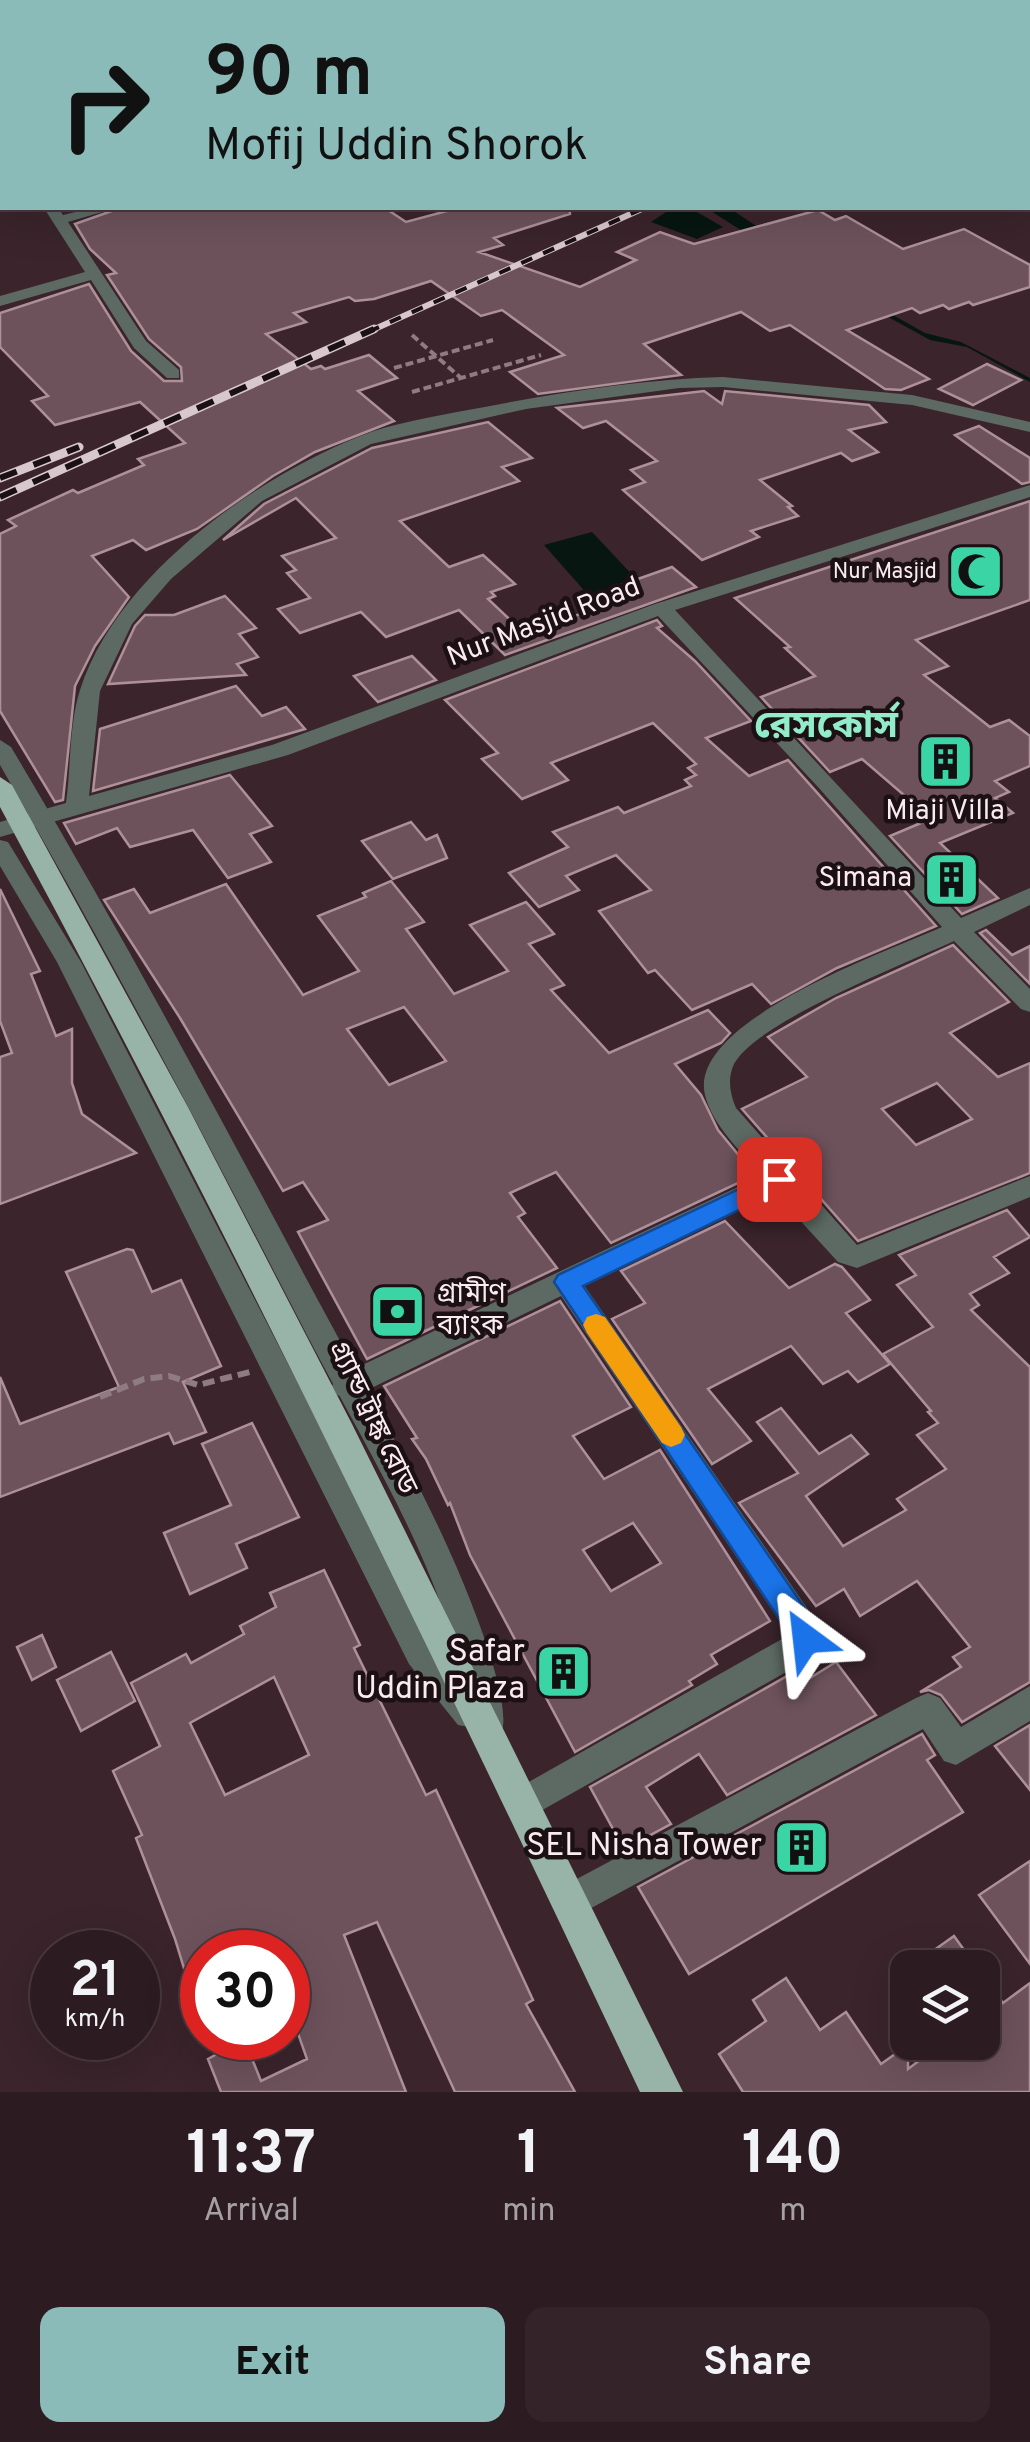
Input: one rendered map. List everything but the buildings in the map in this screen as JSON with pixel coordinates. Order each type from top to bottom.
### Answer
[{"type":"highway","name":"গ্র্যান্ড ট্রাঙ্ক রোড","points":[[0,785],[105,974],[492,1741],[662,2092]]},
{"type":"street","points":[[92,210],[55,214],[140,344],[173,374]]},
{"type":"street","points":[[0,301],[96,274]]},
{"type":"street","points":[[78,807],[90,691],[124,622],[164,576],[232,515],[282,480],[365,440],[526,404],[663,385],[723,382],[912,400],[1030,427]]},
{"type":"street","name":"Nur Masjid Road","points":[[0,830],[309,740],[662,608],[1030,491]]},
{"type":"street","points":[[662,608],[719,674],[826,782],[953,928],[1030,1002]]},
{"type":"street","points":[[0,747],[226,1153],[434,1554],[466,1626],[492,1741]]},
{"type":"street","points":[[0,847],[68,962],[420,1653],[492,1741]]},
{"type":"street","points":[[1030,896],[953,928],[771,1016],[724,1059],[716,1091],[725,1113],[779,1179],[848,1254],[857,1257],[1030,1186]]},
{"type":"street","points":[[347,1386],[779,1179]]},
{"type":"street","points":[[523,1804],[800,1647],[806,1639],[803,1629],[567,1282]]},
{"type":"street","points":[[570,1901],[928,1708],[956,1748],[1030,1702]]},
{"type":"path","points":[[412,335],[461,378]]},
{"type":"path","points":[[394,368],[493,340]]},
{"type":"path","points":[[412,392],[541,356]]},
{"type":"path","points":[[100,1397],[144,1379],[169,1376],[180,1385],[206,1385],[250,1372],[271,1354]]},
{"type":"shaded area","points":[[669,210],[693,210],[723,227],[697,239],[651,222]]},
{"type":"shaded area","points":[[709,210],[732,210],[884,310],[925,333],[961,342],[1030,378],[1030,382],[967,347],[930,340],[812,275]]},
{"type":"shaded area","points":[[592,532],[639,582],[589,596],[544,545]]},
{"type":"railway","points":[[368,332],[640,210]]},
{"type":"railway","points":[[0,497],[374,329]]},
{"type":"railway","points":[[0,478],[79,447]]},
{"type":"slow traffic","points":[[596,1325],[671,1435]]},
{"type":"place","name":"Nur Masjid","points":[[976,572]]},
{"type":"place","name":"Miaji Villa","points":[[945,761]]},
{"type":"place","name":"Simana","points":[[951,879]]},
{"type":"place","name":"গ্রামীণ ব্যাংক","points":[[398,1311]]},
{"type":"place","name":"Safar Uddin Plaza","points":[[564,1671]]},
{"type":"place","name":"SEL Nisha Tower","points":[[801,1847]]},
{"type":"district","name":"রেসকোর্স","points":[[826,727]]},
{"type":"route","points":[[779,1179],[567,1282],[803,1629],[806,1639]]}]
